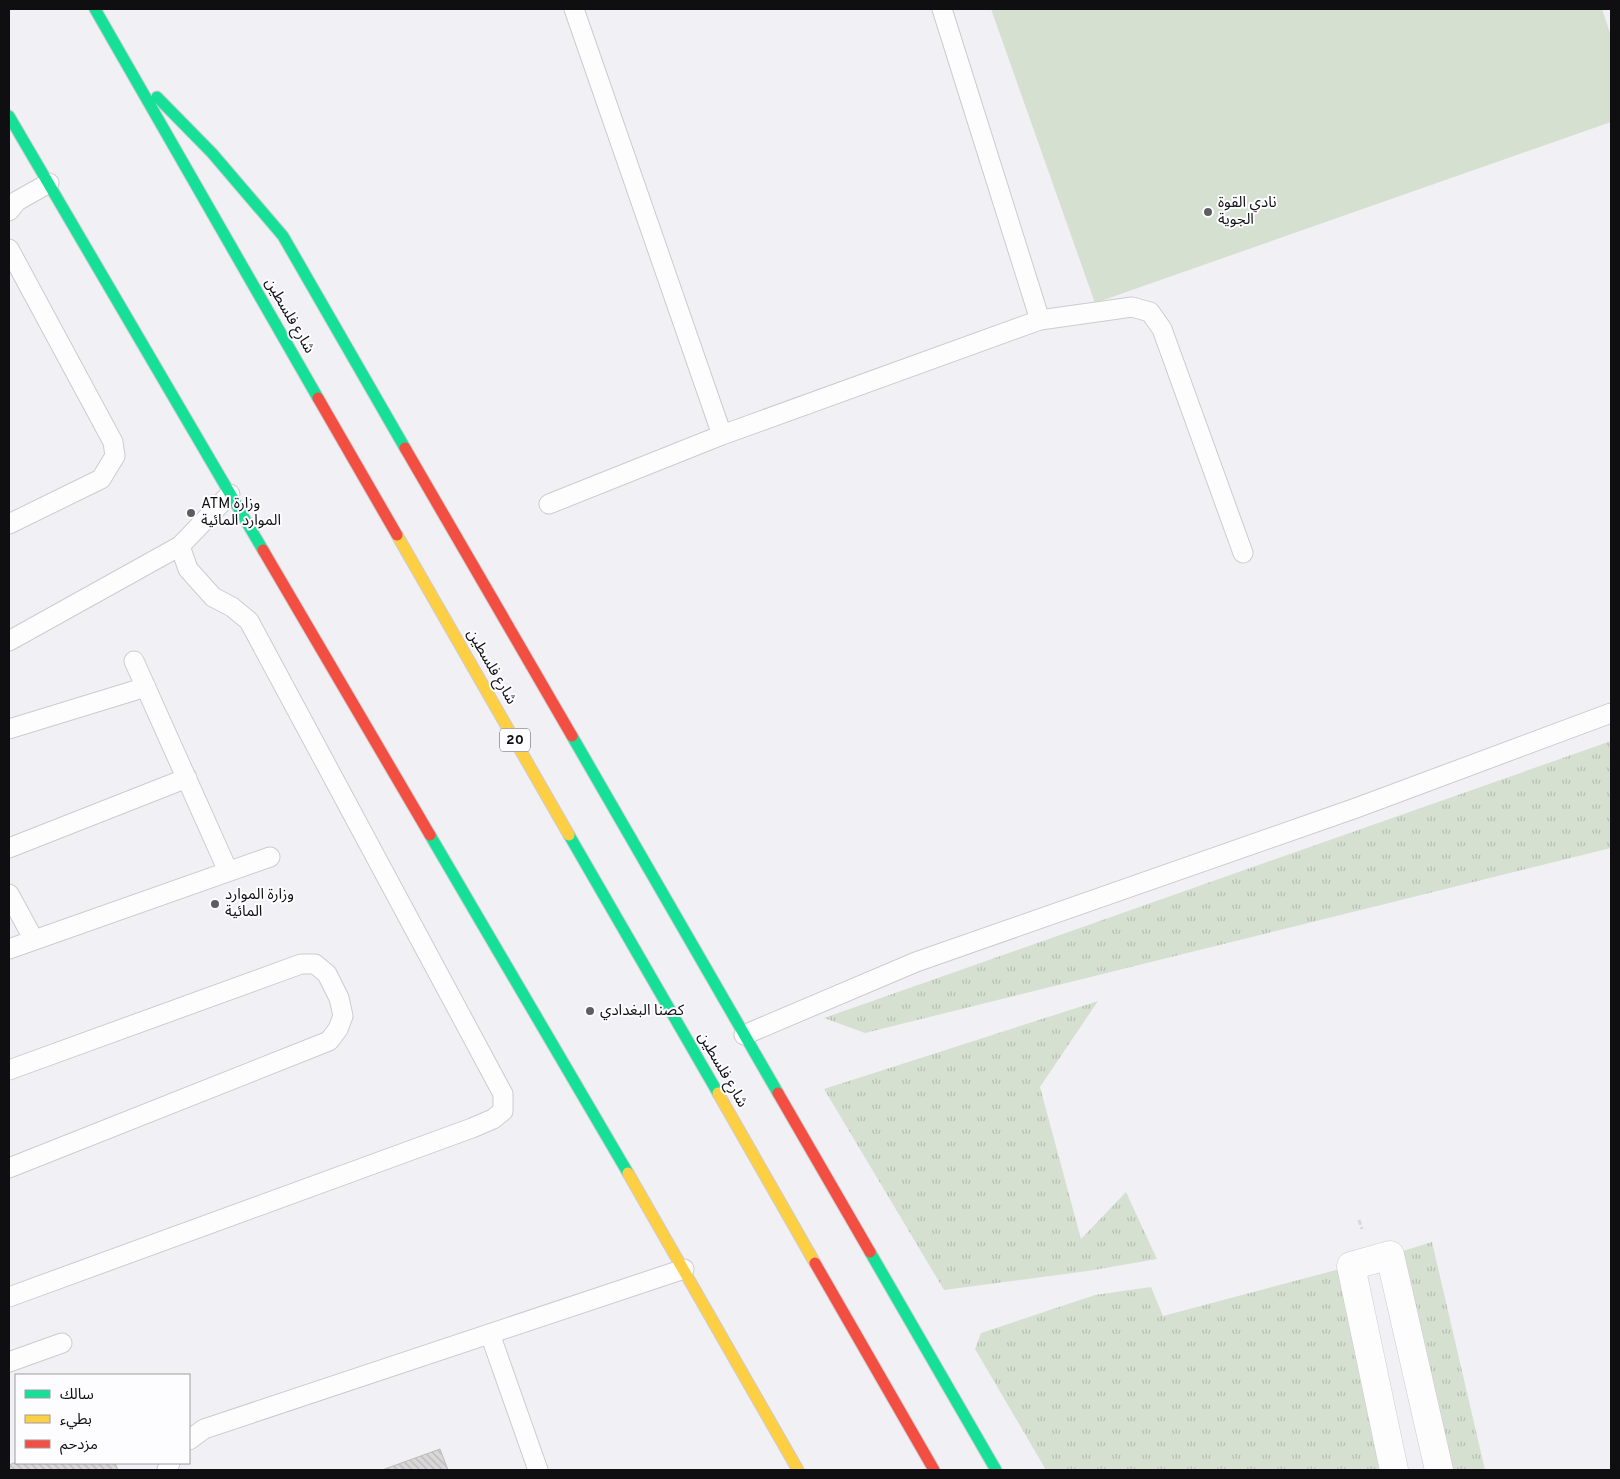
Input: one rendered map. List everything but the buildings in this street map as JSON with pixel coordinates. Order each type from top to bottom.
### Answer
[{"type":"main road","name":"شارع فلسطين","points":[[96,9],[934,1470]]},
{"type":"main road","points":[[133,74],[212,153],[283,236],[996,1470]]},
{"type":"main road","points":[[9,116],[684,1269],[798,1470]]},
{"type":"street","points":[[1394,1470],[1351,1266],[1390,1255],[1439,1470]]},
{"type":"lane","points":[[574,9],[722,435]]},
{"type":"lane","points":[[942,9],[1040,320]]},
{"type":"lane","points":[[9,211],[17,201],[49,183]]},
{"type":"lane","points":[[9,249],[113,442],[116,456],[101,479],[9,524]]},
{"type":"lane","points":[[549,504],[722,435],[1040,320],[1132,306],[1150,312],[1162,329],[1243,553]]},
{"type":"lane","points":[[9,641],[180,546],[230,494]]},
{"type":"lane","points":[[9,1297],[472,1128],[493,1119],[503,1111],[504,1094],[249,621],[232,607],[213,597],[188,569],[180,546]]},
{"type":"lane","points":[[134,660],[228,871]]},
{"type":"lane","points":[[9,729],[146,686]]},
{"type":"lane","points":[[744,1035],[916,962],[1356,808],[1611,713]]},
{"type":"lane","points":[[9,848],[187,778]]},
{"type":"lane","points":[[9,949],[270,857]]},
{"type":"lane","points":[[9,894],[34,940]]},
{"type":"lane","points":[[9,1070],[301,964],[315,964],[327,974],[339,998],[343,1016],[338,1029],[329,1040],[9,1168]]},
{"type":"lane","points":[[190,1439],[204,1429],[684,1269]]},
{"type":"lane","points":[[490,1334],[538,1470]]},
{"type":"lane","points":[[9,1362],[62,1343]]},
{"type":"green space","name":"نادي القوة الجوية","points":[[991,9],[1602,9],[1611,36],[1611,122],[1095,303]]},
{"type":"green space","points":[[1611,741],[1611,848],[865,1033],[824,1018]]},
{"type":"green space","points":[[1098,1001],[1040,1087],[1081,1239],[1126,1192],[1157,1259],[1088,1271],[944,1290],[824,1089]]},
{"type":"green space","points":[[1432,1242],[1485,1470],[1439,1470],[1390,1255]]},
{"type":"green space","points":[[1351,1266],[1394,1470],[1046,1470],[975,1349],[981,1333],[1095,1295],[1151,1287],[1163,1316]]},
{"type":"traffic: fast","points":[[95,9],[318,398]]},
{"type":"traffic: fast","points":[[157,97],[212,153],[283,236],[405,448]]},
{"type":"traffic: fast","points":[[9,116],[263,550]]},
{"type":"traffic: fast","points":[[572,736],[778,1093]]},
{"type":"traffic: fast","points":[[430,835],[628,1173]]},
{"type":"traffic: fast","points":[[569,835],[718,1093]]},
{"type":"traffic: fast","points":[[870,1252],[996,1470]]},
{"type":"traffic: slow","points":[[397,535],[569,835]]},
{"type":"traffic: slow","points":[[718,1093],[815,1263]]},
{"type":"traffic: slow","points":[[628,1173],[798,1470]]},
{"type":"traffic: jam","points":[[318,398],[397,535]]},
{"type":"traffic: jam","points":[[405,448],[572,736]]},
{"type":"traffic: jam","points":[[263,550],[430,835]]},
{"type":"traffic: jam","points":[[778,1093],[870,1252]]},
{"type":"traffic: jam","points":[[815,1263],[934,1470]]},
{"type":"place","name":"نادي القوة الجوية","points":[[1208,212]]},
{"type":"place","name":"ATM وزارة الموارد المائية","points":[[191,513]]},
{"type":"place","name":"وزارة الموارد المائية","points":[[215,904]]},
{"type":"place","name":"كصنا البغدادي","points":[[590,1011]]}]
